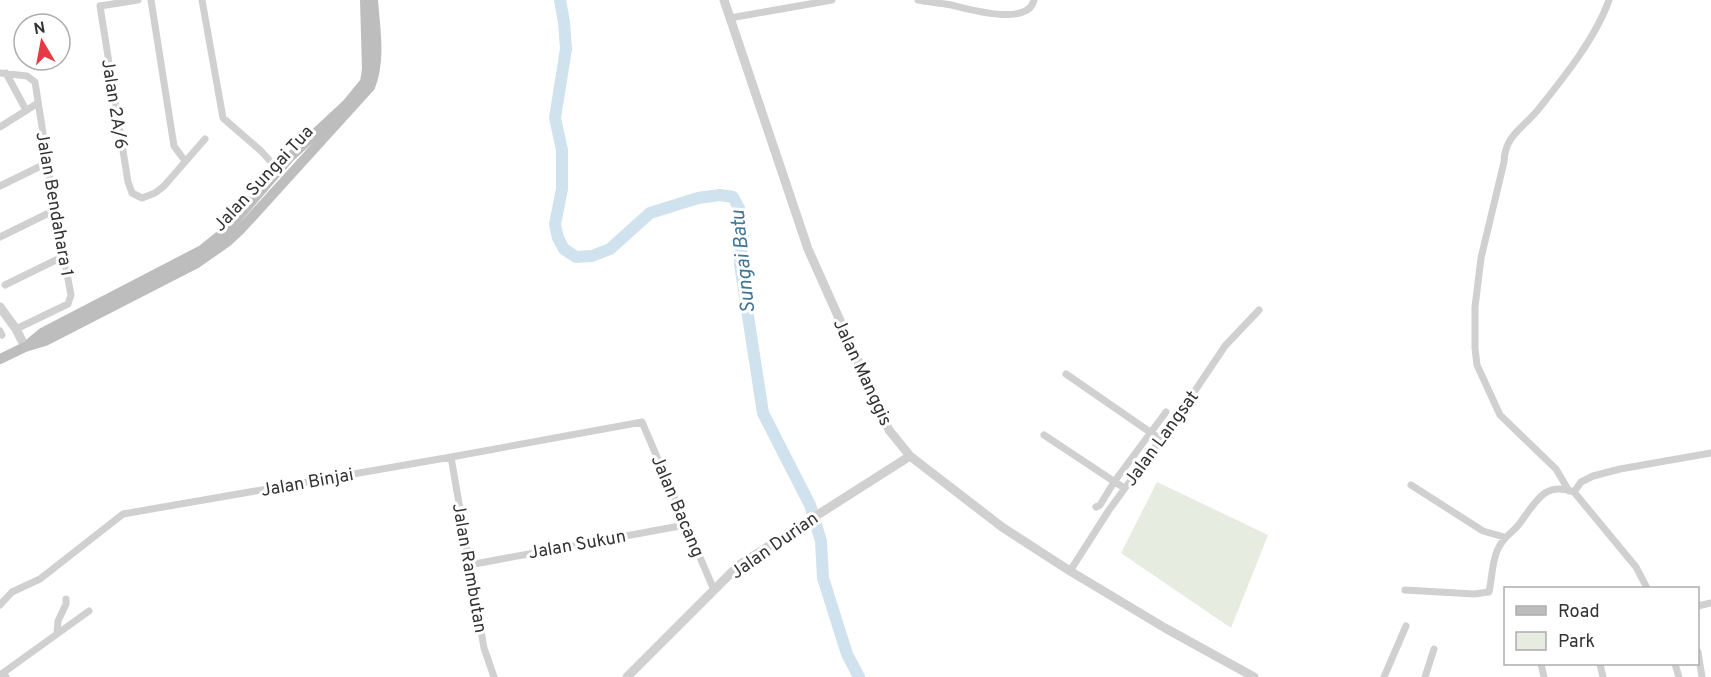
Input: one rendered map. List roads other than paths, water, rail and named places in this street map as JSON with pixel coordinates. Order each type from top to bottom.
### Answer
[{"type":"main road","name":"Jalan Sungai Tua","points":[[0,359],[25,347],[45,341],[205,258],[241,229],[286,171],[365,82],[367,69],[365,0]]},
{"type":"main road","name":"Jalan Sungai Tua","points":[[286,171],[357,104],[370,87],[375,75],[376,62],[373,0]]},
{"type":"street","name":"Jalan 2A/6","points":[[138,0],[100,6],[132,193],[138,197],[160,190],[185,161]]},
{"type":"street","points":[[151,0],[174,146],[185,161],[205,139]]},
{"type":"street","points":[[201,0],[224,118],[269,159],[286,171]]},
{"type":"street","name":"Jalan Manggis","points":[[724,0],[808,249],[889,430],[910,456],[1002,526],[1070,571],[1165,628],[1254,677]]},
{"type":"street","points":[[730,18],[832,0]]},
{"type":"street","points":[[918,0],[952,5],[982,14],[1011,14],[1026,11],[1034,5],[1034,0]]},
{"type":"street","points":[[1609,0],[1604,13],[1574,62],[1540,109],[1515,132],[1504,149],[1504,162],[1480,258],[1475,307],[1475,348],[1477,365],[1500,415],[1556,469],[1572,492],[1631,561],[1646,587]]},
{"type":"street","points":[[3,73],[26,110]]},
{"type":"street","name":"Jalan Bendahara 1","points":[[3,73],[27,76],[35,82],[71,295],[68,304],[16,329]]},
{"type":"street","points":[[0,127],[38,103]]},
{"type":"street","points":[[0,186],[47,163]]},
{"type":"street","points":[[0,237],[55,210]]},
{"type":"street","points":[[5,285],[64,256]]},
{"type":"street","points":[[0,307],[16,329],[25,347]]},
{"type":"street","name":"Jalan Langsat","points":[[1070,571],[1124,488],[1225,346],[1259,310]]},
{"type":"street","points":[[1066,375],[1160,439]]},
{"type":"street","points":[[1096,507],[1100,506],[1114,482],[1166,412]]},
{"type":"street","name":"Jalan Binjai","points":[[0,605],[12,592],[40,579],[123,514],[642,422]]},
{"type":"street","name":"Jalan Bacang","points":[[642,422],[714,590]]},
{"type":"street","points":[[1044,435],[1124,488]]},
{"type":"street","points":[[1572,492],[1581,482],[1593,476],[1711,453]]},
{"type":"street","name":"Jalan Durian","points":[[627,677],[739,565],[910,456]]},
{"type":"street","name":"Jalan Rambutan","points":[[451,457],[484,648],[494,677]]},
{"type":"street","points":[[1411,485],[1483,531],[1504,537]]},
{"type":"street","points":[[1405,590],[1474,594],[1489,592],[1497,551],[1504,537],[1519,525],[1540,496],[1546,492],[1562,489],[1572,492]]},
{"type":"street","name":"Jalan Sukun","points":[[468,565],[685,525]]},
{"type":"street","points":[[57,633],[58,621],[66,599]]},
{"type":"street","points":[[0,675],[89,611]]},
{"type":"street","points":[[1384,677],[1406,626]]},
{"type":"street","points":[[1425,677],[1434,650]]},
{"type":"street","points":[[1699,660],[1701,677]]},
{"type":"street","points":[[0,675],[5,677]]},
{"type":"waterway","name":"Sungai Batu","points":[[560,0],[566,49],[555,118],[562,150],[562,189],[555,224],[558,238],[564,249],[576,257],[592,256],[610,249],[650,213],[698,198],[720,195],[733,197],[739,208],[743,235],[740,264],[763,413],[810,505],[821,541],[823,578],[847,654],[859,677]]}]
